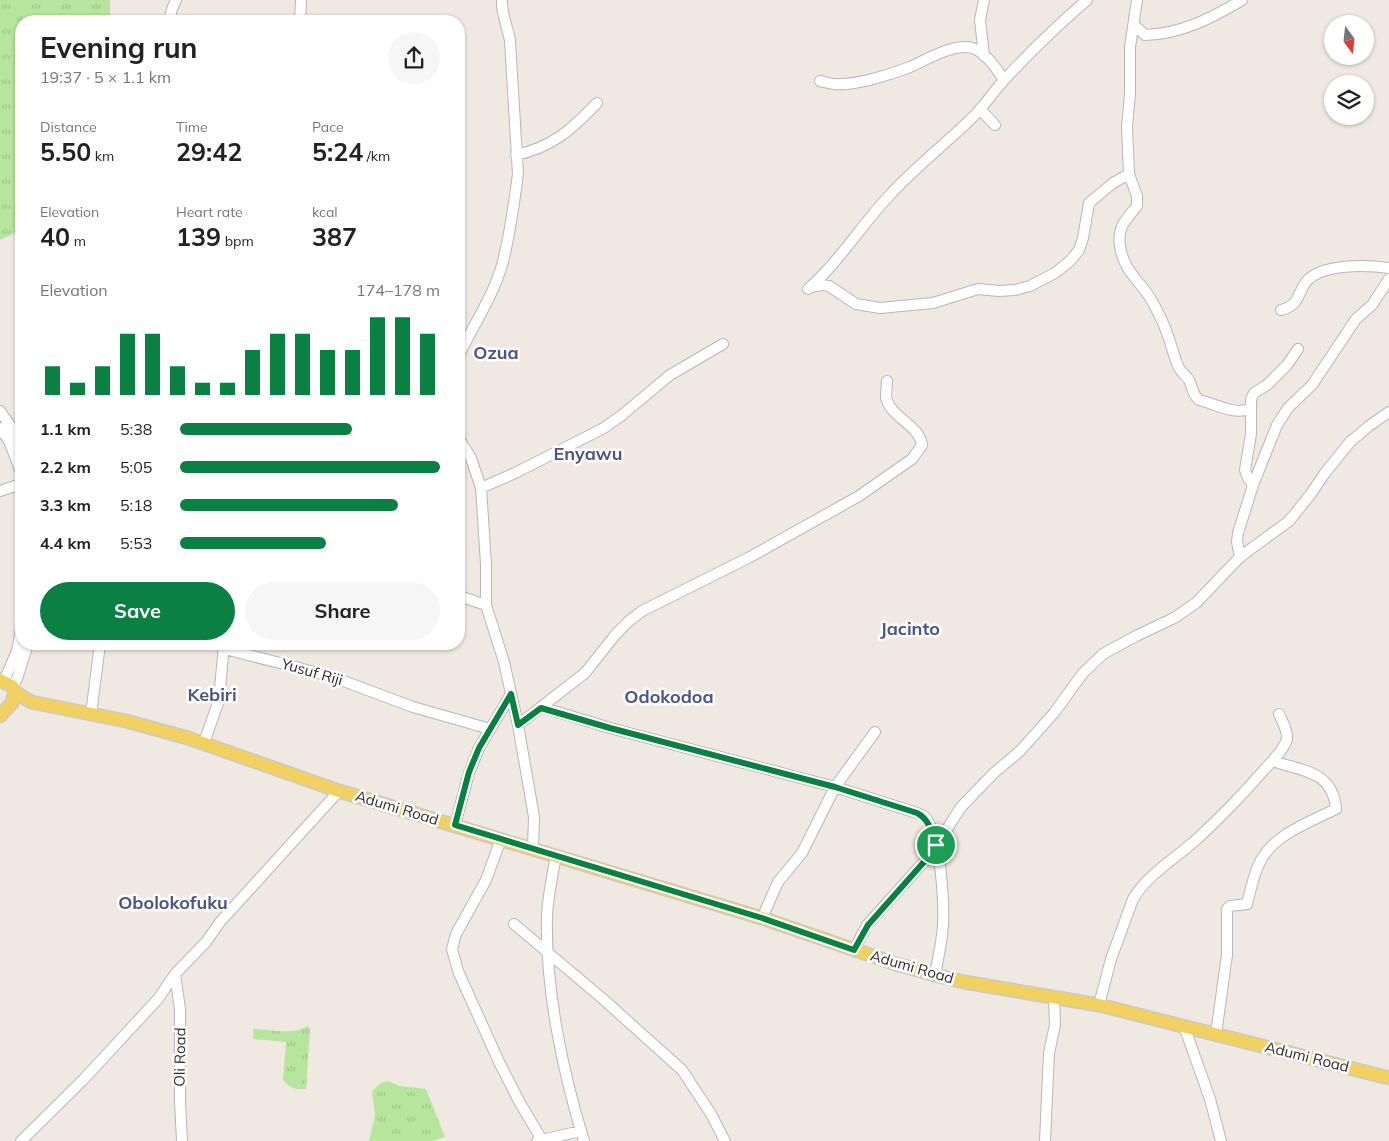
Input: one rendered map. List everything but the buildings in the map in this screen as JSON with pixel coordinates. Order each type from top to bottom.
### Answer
[{"type":"main road","name":"Adumi Road","points":[[9,689],[31,702],[126,722],[204,743],[339,790],[762,918],[854,950],[935,975],[964,982],[1099,1005],[1389,1078]]},
{"type":"main road","points":[[0,716],[9,689]]},
{"type":"street","points":[[170,15],[176,0]]},
{"type":"street","points":[[300,15],[301,0]]},
{"type":"street","points":[[465,343],[502,266],[516,193],[518,174],[510,41],[502,0]]},
{"type":"street","points":[[984,0],[980,20],[984,56]]},
{"type":"street","points":[[1087,0],[1055,28],[943,146],[912,172],[887,198],[825,274],[808,289],[822,285],[830,286],[856,304],[880,308],[933,303],[978,289],[999,291],[1015,290],[1030,286],[1055,273],[1070,261],[1078,250],[1083,238],[1089,203],[1113,183],[1129,174]]},
{"type":"street","points":[[1137,0],[1130,47],[1130,94],[1127,126],[1129,174],[1137,196],[1138,206],[1122,223],[1119,245],[1134,280],[1150,298],[1163,322],[1177,363],[1180,370],[1189,380],[1194,396],[1199,400],[1235,412],[1250,409]]},
{"type":"street","points":[[1134,26],[1145,35],[1169,33],[1211,17],[1242,0]]},
{"type":"street","points":[[820,81],[850,84],[910,67],[932,56],[965,48],[976,49],[991,62],[1004,80]]},
{"type":"street","points":[[516,155],[546,146],[562,137],[597,103]]},
{"type":"street","points":[[980,109],[995,125]]},
{"type":"street","points":[[1281,310],[1291,306],[1306,283],[1313,276],[1324,271],[1365,265],[1389,268]]},
{"type":"street","points":[[1240,557],[1237,542],[1238,533],[1253,485],[1277,425],[1288,408],[1312,384],[1356,319],[1372,305],[1389,279]]},
{"type":"street","points":[[481,488],[602,429],[621,416],[670,375],[723,344]]},
{"type":"street","points":[[1253,485],[1245,470],[1251,434],[1251,399],[1254,393],[1267,385],[1282,370],[1298,350]]},
{"type":"street","points":[[518,725],[585,673],[616,634],[642,611],[750,557],[820,518],[858,496],[912,458],[922,445],[921,438],[915,429],[903,420],[888,403],[886,396],[887,381]]},
{"type":"street","points":[[0,411],[15,433]]},
{"type":"street","points":[[854,950],[868,925],[931,854],[961,806],[994,773],[1020,751],[1050,718],[1083,673],[1103,654],[1185,612],[1240,557],[1289,521],[1350,442],[1389,412]]},
{"type":"street","points":[[0,428],[9,441],[15,456]]},
{"type":"street","points":[[465,448],[471,458],[481,488],[486,564],[486,605],[504,662],[518,725],[534,817],[533,848]]},
{"type":"street","points":[[0,491],[15,486]]},
{"type":"street","points":[[465,598],[486,605]]},
{"type":"street","points":[[9,689],[17,650]]},
{"type":"street","points":[[9,689],[17,679],[26,650]]},
{"type":"street","points":[[91,714],[99,650]]},
{"type":"street","name":"Yusuf Riji","points":[[204,743],[219,700],[224,650]]},
{"type":"street","name":"Yusuf Riji","points":[[238,650],[330,676],[413,707],[490,729]]},
{"type":"street","points":[[455,825],[469,772],[479,748],[511,694]]},
{"type":"street","points":[[541,708],[835,787],[924,816],[936,845],[940,864],[943,927],[935,975]]},
{"type":"street","points":[[1099,1005],[1111,959],[1123,924],[1137,893],[1244,794],[1272,761],[1286,742],[1287,736],[1279,714]]},
{"type":"street","points":[[762,918],[778,882],[802,853],[835,787],[875,732]]},
{"type":"street","points":[[1216,1034],[1227,955],[1227,909],[1230,906],[1247,904],[1258,865],[1272,847],[1290,833],[1336,809],[1336,798],[1332,789],[1319,776],[1272,761]]},
{"type":"street","points":[[21,1141],[82,1081],[158,999],[175,974],[206,942],[220,922],[339,790]]},
{"type":"street","points":[[501,839],[486,880],[456,934],[452,948],[458,971],[498,1062],[539,1140],[583,1136],[566,1069],[554,1008],[548,952],[547,915],[556,856]]},
{"type":"street","points":[[514,924],[682,1070],[726,1141]]},
{"type":"street","name":"Oli Road","points":[[175,974],[180,1009],[182,1141]]},
{"type":"street","points":[[1045,1141],[1049,1053],[1055,1025],[1054,997]]},
{"type":"street","points":[[1184,1026],[1210,1099],[1221,1141]]},
{"type":"green space","points":[[0,0],[110,0],[110,15],[15,15],[15,233],[0,240]]},
{"type":"green space","points":[[308,1026],[310,1029],[306,1089],[296,1089],[283,1080],[286,1042],[253,1039],[253,1029],[288,1031]]},
{"type":"green space","points":[[388,1081],[399,1086],[426,1089],[445,1137],[432,1141],[369,1141],[375,1116],[372,1091],[381,1083]]},
{"type":"district","name":"Ozua","points":[[496,353]]},
{"type":"district","name":"Enyawu","points":[[588,454]]},
{"type":"district","name":"Jacinto","points":[[910,629]]},
{"type":"district","name":"Kebiri","points":[[212,695]]},
{"type":"district","name":"Odokodoa","points":[[669,697]]},
{"type":"district","name":"Obolokofuku","points":[[173,903]]},
{"type":"route","points":[[511,694],[518,725],[541,708],[835,787],[924,816],[936,845],[931,854],[868,925],[854,950],[762,918],[455,825],[469,772],[479,748],[511,694]]}]
